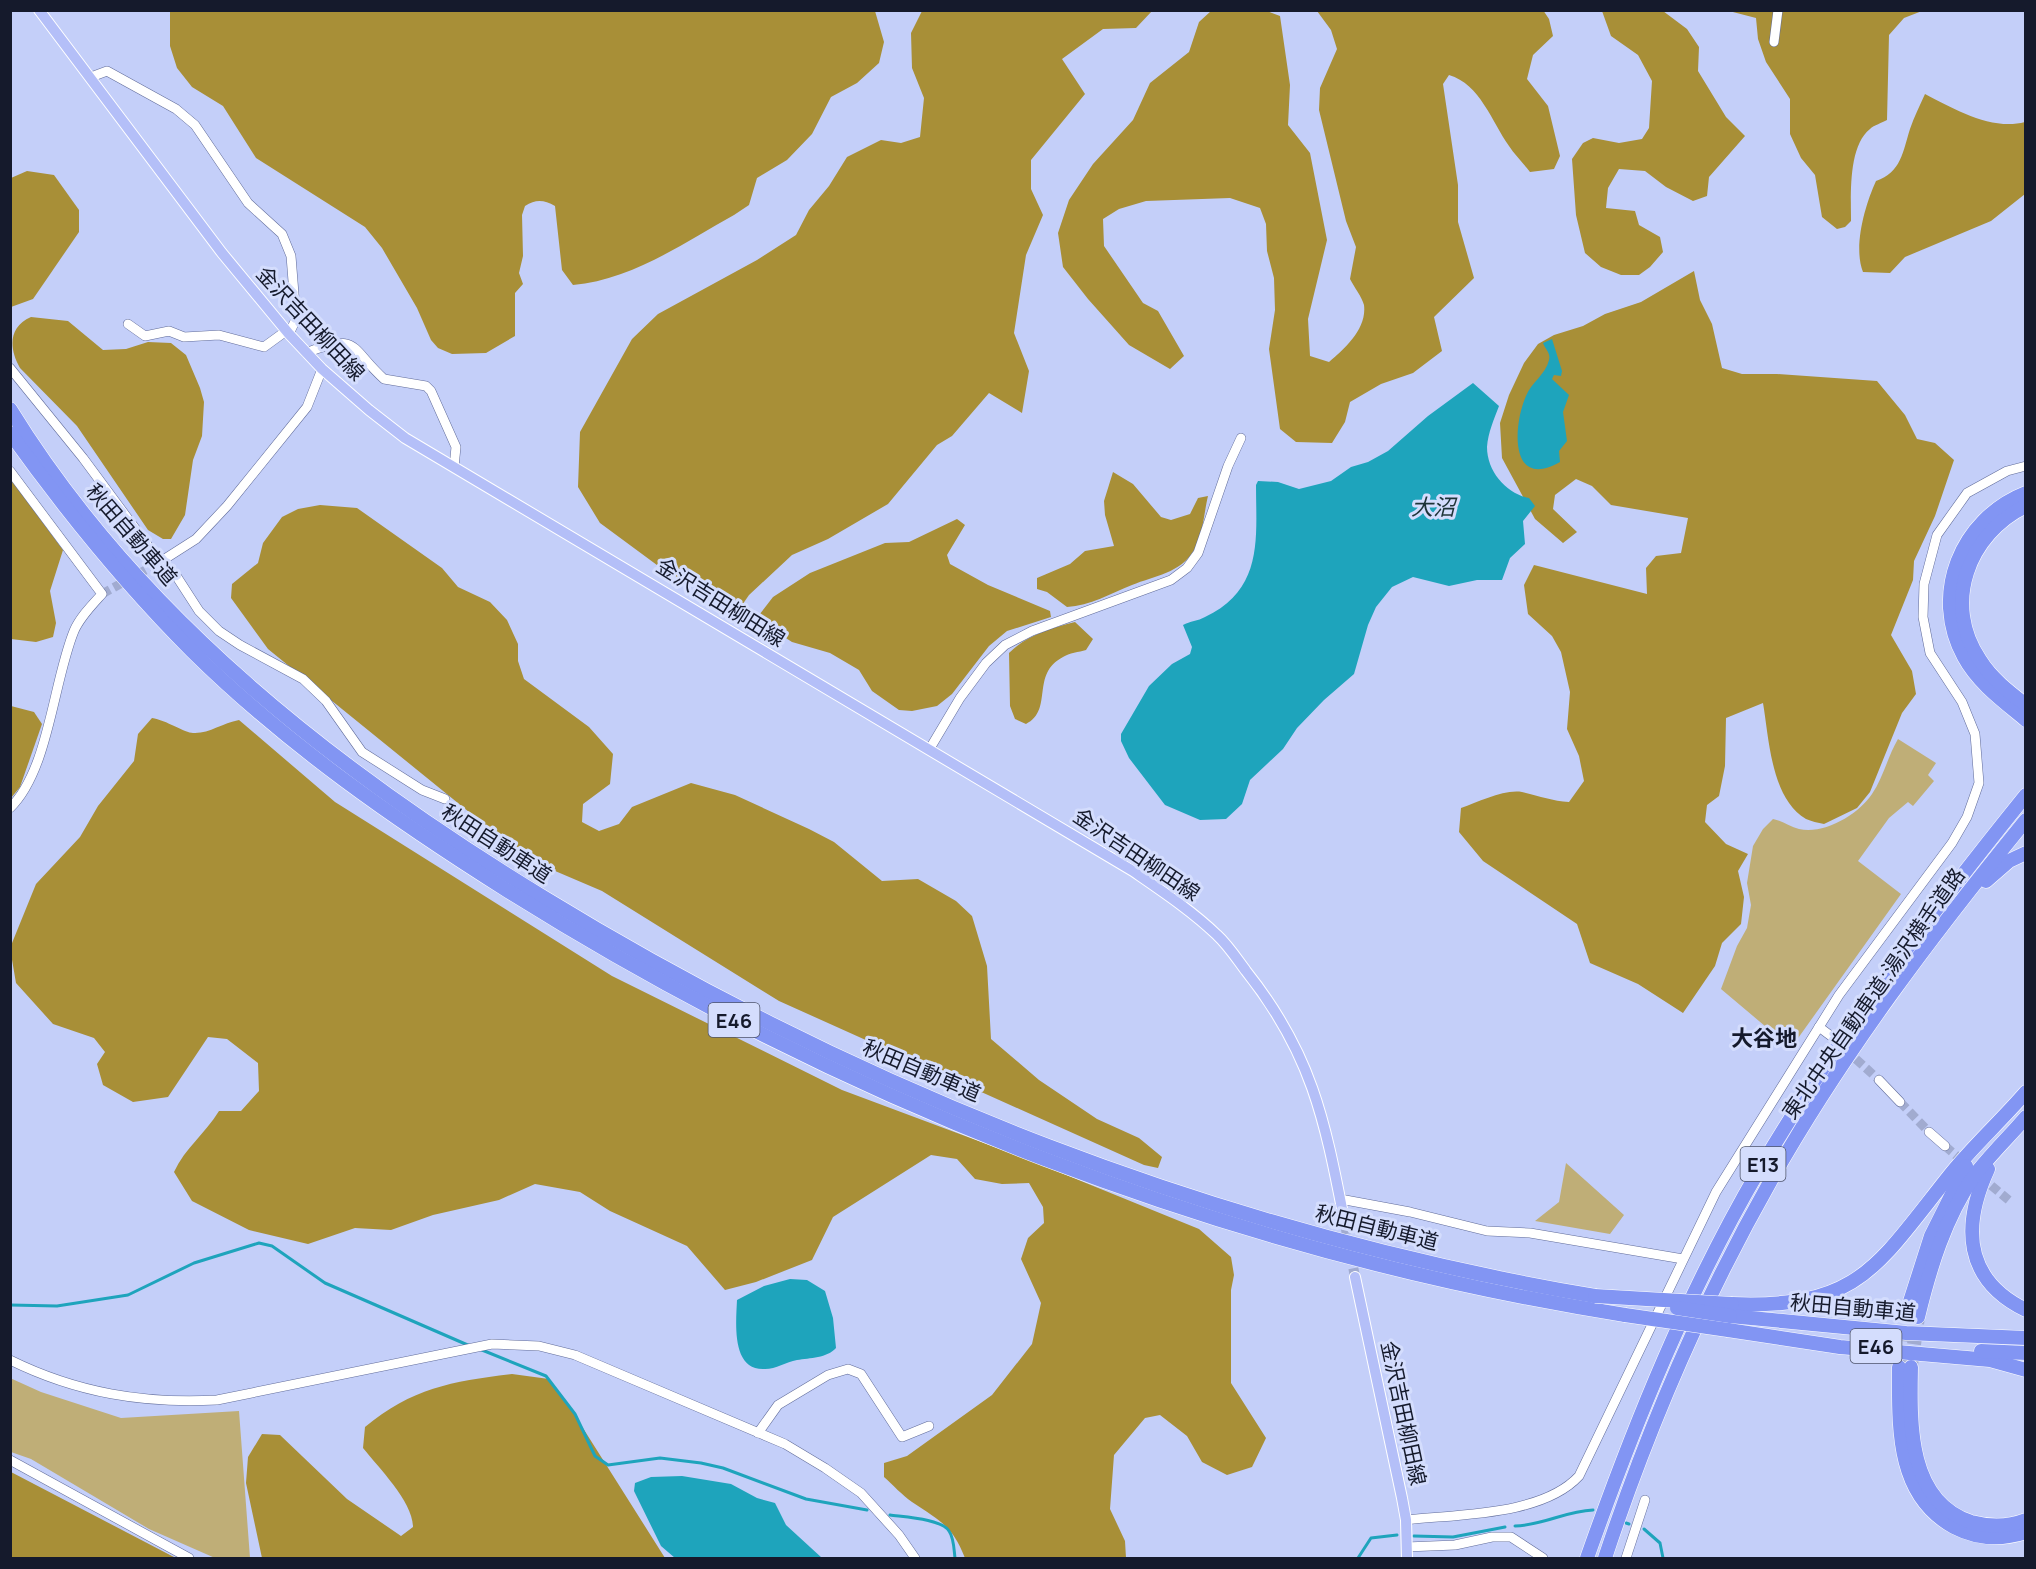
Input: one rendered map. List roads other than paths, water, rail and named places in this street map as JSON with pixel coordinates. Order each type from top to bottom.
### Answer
[{"type":"highway","name":"秋田自動車道","points":[[10,409],[79,506],[142,580],[203,644],[269,703],[346,764],[432,826],[551,902],[668,970],[757,1017],[885,1078],[1097,1164],[1246,1213],[1336,1239],[1497,1277],[1595,1296],[1904,1348],[2025,1353]]},
{"type":"highway","name":"秋田自動車道","points":[[10,433],[69,514],[132,589],[195,654],[261,713],[338,774],[415,830],[574,932],[751,1029],[921,1108],[1152,1197],[1275,1235],[1497,1291],[1625,1315],[1730,1317],[1906,1334],[2025,1338]]},
{"type":"highway","points":[[2025,493],[1993,511],[1968,538],[1953,572],[1950,604],[1956,640],[1964,658],[1988,688],[2025,720]]},
{"type":"highway","points":[[2025,506],[1998,523],[1975,550],[1963,582],[1962,599],[1966,632],[1980,661],[1993,677],[2025,705]]},
{"type":"highway","name":"東北中央自動車道;湯沢横手道路","points":[[1587,1558],[1633,1432],[1663,1361],[1692,1298],[1758,1172],[1818,1075],[1875,991],[2025,795]]},
{"type":"highway","name":"東北中央自動車道;湯沢横手道路","points":[[1605,1558],[1649,1434],[1710,1295],[1771,1180],[1843,1065],[1944,922],[2025,820]]},
{"type":"highway","points":[[1843,1065],[1956,915],[1994,873],[2025,853]]},
{"type":"highway","points":[[1730,1317],[1765,1306],[1836,1292],[1856,1281],[1888,1254],[1953,1171],[2025,1092]]},
{"type":"highway","points":[[1990,1133],[1965,1168],[1942,1211],[1921,1260],[1912,1315],[1950,1220],[1974,1177],[2025,1117]]},
{"type":"highway","points":[[2005,1141],[1981,1183],[1975,1203],[1971,1237],[1979,1268],[1987,1281],[2009,1302],[2025,1310]]},
{"type":"highway","points":[[1730,1317],[1820,1345],[1990,1360],[2025,1370]]},
{"type":"highway","points":[[2025,1520],[1999,1526],[1980,1524],[1963,1519],[1934,1497],[1918,1465],[1913,1444],[1905,1367],[1901,1445],[1905,1466],[1920,1499],[1946,1523],[1964,1532],[1998,1538],[2025,1532]]},
{"type":"main road","name":"金沢吉田柳田線","points":[[39,10],[222,253],[287,332],[322,369],[369,411],[405,438],[1133,871],[1219,936],[1258,986],[1291,1035],[1310,1078],[1325,1125],[1345,1224]]},
{"type":"main road","name":"金沢吉田柳田線","points":[[1355,1277],[1406,1520],[1406,1553]]},
{"type":"street","points":[[1774,42],[1778,10]]},
{"type":"street","points":[[91,77],[107,71],[176,109],[195,125],[248,203],[282,234],[291,256],[296,319],[287,332],[264,347],[219,335],[184,337],[169,331],[146,336],[128,324]]},
{"type":"street","points":[[306,353],[326,345],[345,342],[359,349],[384,379],[426,387],[456,447],[454,466]]},
{"type":"street","points":[[10,368],[83,458],[160,562],[177,577],[199,611],[219,631],[303,680],[326,701],[362,752],[422,790],[445,799]]},
{"type":"street","points":[[160,562],[196,539],[227,506],[307,407],[322,369]]},
{"type":"street","points":[[929,750],[960,698],[986,663],[1005,645],[1032,631],[1171,580],[1188,568],[1198,553],[1228,466],[1241,438]]},
{"type":"street","points":[[1406,1520],[1530,1503],[1548,1498],[1571,1485],[1586,1466],[1716,1192],[1819,1026],[1952,843],[1967,817],[1979,783],[1975,734],[1962,702],[1930,653],[1923,618],[1924,584],[1937,535],[1967,493],[2007,471],[2025,466]]},
{"type":"street","points":[[10,471],[102,594],[75,630],[33,773],[22,797],[10,808]]},
{"type":"street","points":[[1819,1026],[1831,1036]]},
{"type":"street","points":[[1879,1080],[1900,1102]]},
{"type":"street","points":[[1929,1132],[1945,1146]]},
{"type":"street","points":[[1340,1199],[1410,1212],[1487,1231],[1530,1233],[1683,1259]]},
{"type":"street","points":[[10,1360],[73,1387],[102,1394],[187,1402],[217,1400],[485,1346],[539,1346],[575,1355],[785,1444],[861,1493],[899,1535],[915,1558]]},
{"type":"street","points":[[758,1433],[778,1405],[828,1375],[848,1369],[861,1374],[902,1437],[929,1426]]},
{"type":"street","points":[[10,1460],[189,1558]]},
{"type":"street","points":[[1626,1558],[1645,1500]]},
{"type":"street","points":[[1406,1553],[1492,1537],[1511,1537],[1543,1558]]},
{"type":"water","points":[[1552,339],[1562,371],[1561,376],[1554,375],[1552,379],[1569,395],[1563,412],[1567,441],[1559,451],[1560,462],[1543,469],[1531,468],[1523,462],[1519,451],[1519,423],[1526,396],[1545,370],[1549,360],[1549,353],[1543,343]]},
{"type":"water","name":"大沼","points":[[1473,383],[1499,406],[1487,447],[1494,473],[1506,487],[1529,498],[1535,506],[1523,521],[1525,544],[1510,558],[1502,580],[1477,580],[1449,586],[1413,577],[1392,587],[1376,607],[1368,625],[1354,674],[1324,700],[1297,728],[1283,749],[1250,780],[1242,804],[1226,819],[1200,820],[1165,805],[1129,758],[1121,741],[1121,734],[1149,686],[1172,664],[1190,654],[1192,647],[1183,625],[1202,618],[1224,605],[1238,592],[1247,577],[1253,560],[1255,543],[1256,485],[1258,481],[1278,482],[1299,489],[1331,481],[1351,467],[1368,462],[1388,451],[1428,416]]},
{"type":"water","points":[[790,1279],[807,1280],[825,1291],[833,1318],[836,1348],[823,1356],[793,1361],[773,1368],[754,1368],[746,1362],[738,1344],[737,1300],[764,1286]]},
{"type":"water","points":[[682,1476],[731,1484],[757,1498],[775,1503],[786,1525],[822,1558],[675,1558],[661,1546],[634,1491],[635,1483],[651,1477]]},
{"type":"waterway","points":[[10,1305],[57,1306],[128,1295],[194,1263],[259,1243],[272,1246],[325,1283],[470,1346]]},
{"type":"waterway","points":[[482,1350],[546,1376],[575,1414],[595,1456],[608,1465],[660,1458],[701,1463],[723,1468],[806,1499],[867,1510]]},
{"type":"waterway","points":[[1515,1526],[1593,1510]]},
{"type":"waterway","points":[[890,1515],[922,1519],[945,1527],[952,1537],[955,1558]]},
{"type":"waterway","points":[[1414,1536],[1453,1537],[1505,1527]]},
{"type":"waterway","points":[[1644,1529],[1660,1543],[1663,1558]]},
{"type":"waterway","points":[[1358,1558],[1371,1538],[1397,1535]]},
{"type":"tunnel","points":[[102,594],[160,562]]},
{"type":"tunnel","points":[[1846,1050],[1879,1080]]},
{"type":"tunnel","points":[[1900,1102],[1929,1132]]},
{"type":"tunnel","points":[[1945,1146],[1966,1164]]},
{"type":"tunnel","points":[[1981,1177],[2011,1202]]},
{"type":"tunnel","points":[[1345,1224],[1355,1277]]},
{"type":"tunnel","points":[[1900,1362],[1906,1314]]},
{"type":"tunnel","points":[[1911,1365],[1918,1317]]},
{"type":"district","name":"大谷地","points":[[1764,1038]]}]
